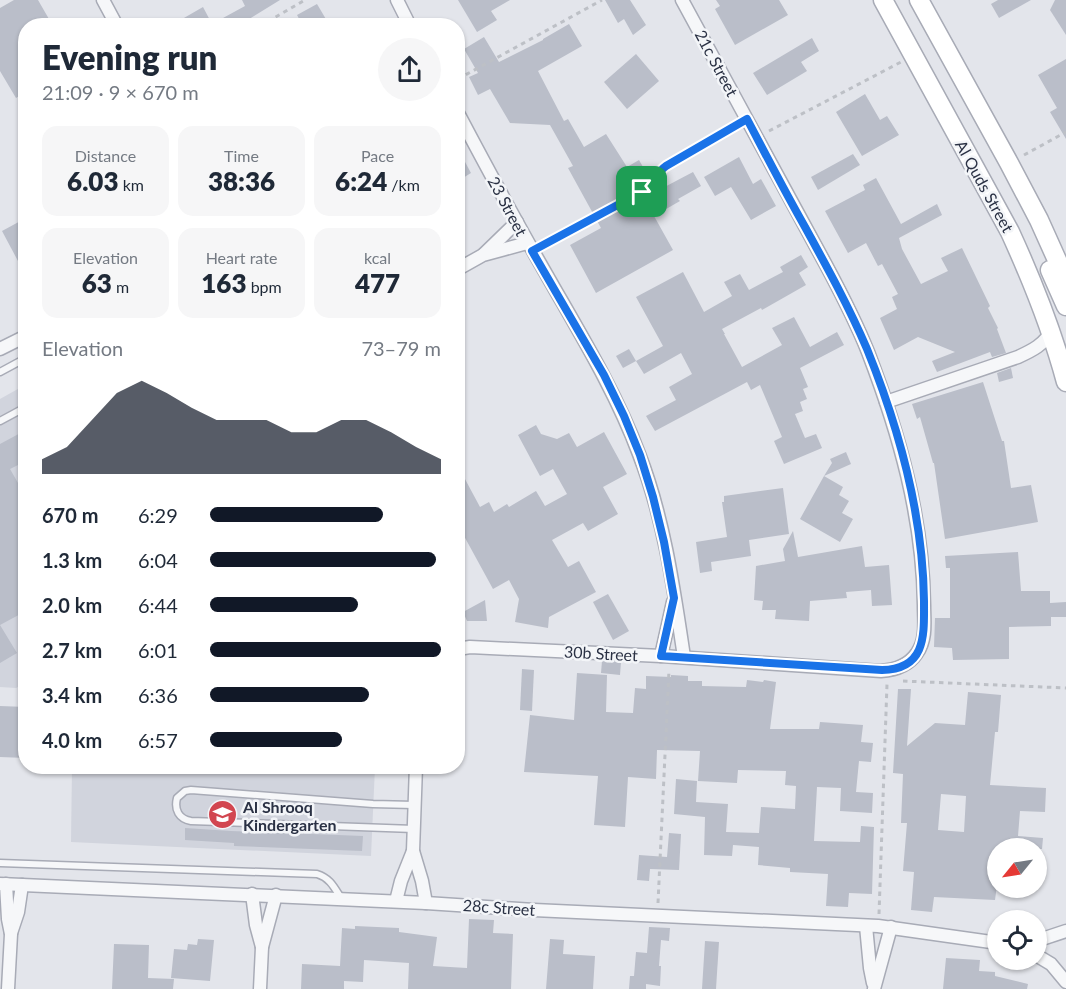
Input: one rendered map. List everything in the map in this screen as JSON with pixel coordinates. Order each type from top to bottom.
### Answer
[{"type":"main road","name":"Al Quds Street","points":[[883,0],[1010,232],[1051,330],[1066,382]]},
{"type":"main road","name":"Al Quds Street","points":[[919,0],[1039,220],[1066,280]]},
{"type":"main road","points":[[1010,232],[1011,228],[1018,224],[1027,224],[1030,227],[1066,306]]},
{"type":"street","points":[[104,0],[113,18]]},
{"type":"street","points":[[397,0],[406,18]]},
{"type":"street","name":"21c Street","points":[[682,0],[846,304],[867,349],[886,402],[899,442],[911,492],[924,589],[923,642],[909,662]]},
{"type":"street","name":"23 Street","points":[[465,126],[530,247],[604,375],[636,445],[653,497],[664,542],[684,657]]},
{"type":"street","points":[[465,265],[483,255],[517,222]]},
{"type":"street","points":[[483,255],[530,247]]},
{"type":"street","points":[[886,402],[1018,357],[1035,348],[1049,336],[1051,330]]},
{"type":"street","points":[[2,345],[18,339]]},
{"type":"street","name":"23 Street","points":[[665,656],[674,598]]},
{"type":"street","name":"30b Street","points":[[465,648],[684,657],[888,675],[909,662]]},
{"type":"street","points":[[416,774],[413,851],[426,903]]},
{"type":"street","points":[[396,901],[401,880],[413,851]]},
{"type":"street","points":[[3,884],[11,934],[8,989]]},
{"type":"street","name":"28c Street","points":[[3,884],[341,898],[534,910],[878,926],[987,941]]},
{"type":"street","points":[[11,934],[18,912],[22,885]]},
{"type":"street","points":[[252,894],[256,925],[262,947]]},
{"type":"street","points":[[260,989],[262,947],[276,896]]},
{"type":"street","points":[[874,988],[878,926]]},
{"type":"street","points":[[874,988],[870,968],[878,926]]},
{"type":"street","points":[[1047,937],[1066,931]]},
{"type":"street","points":[[1047,962],[1066,982]]},
{"type":"lane","points":[[0,372],[18,362]]},
{"type":"lane","points":[[0,421],[18,411]]},
{"type":"lane","points":[[414,806],[190,790],[181,794],[176,803],[176,809],[181,818],[191,821],[414,829]]},
{"type":"lane","points":[[0,863],[317,874],[329,881],[341,898]]},
{"type":"path","points":[[274,18],[305,0]]},
{"type":"path","points":[[465,75],[602,0]]},
{"type":"path","points":[[757,138],[913,56]]},
{"type":"path","points":[[530,247],[638,194],[646,189],[666,166],[747,119]]},
{"type":"path","points":[[1009,163],[1066,132]]},
{"type":"path","points":[[658,916],[665,656]]},
{"type":"path","points":[[878,926],[888,675],[1066,688]]},
{"type":"shaded area","points":[[18,389],[18,687],[16,688],[0,687],[0,399]]},
{"type":"shaded area","name":"Al Shrooq Kindergarten","points":[[72,774],[375,774],[371,856],[71,842]]},
{"type":"building","points":[[14,0],[38,0],[48,18],[18,18],[18,97],[16,98],[0,71],[0,8]]},
{"type":"building","points":[[242,0],[280,0],[251,18],[223,18],[245,6]]},
{"type":"building","points":[[458,0],[510,0],[491,11],[497,20],[477,32]]},
{"type":"building","points":[[605,0],[630,0],[646,25],[633,35],[624,19],[618,23]]},
{"type":"building","points":[[716,0],[779,0],[788,15],[735,45],[715,9],[720,6]]},
{"type":"building","points":[[998,0],[1031,0],[999,18],[991,4]]},
{"type":"building","points":[[1055,0],[1066,0],[1066,35],[1050,10]]},
{"type":"building","points":[[317,4],[325,18],[299,18],[297,15]]},
{"type":"building","points":[[203,7],[209,18],[184,18]]},
{"type":"building","points":[[569,24],[582,46],[538,71],[564,121],[568,119],[584,147],[606,134],[627,167],[639,160],[657,191],[693,172],[701,186],[654,216],[673,250],[596,293],[570,245],[601,228],[568,168],[573,166],[550,125],[510,123],[490,89],[478,95],[469,77],[478,73],[465,48],[484,37],[499,62]]},
{"type":"building","points":[[812,38],[819,51],[801,62],[807,71],[767,95],[753,73]]},
{"type":"building","points":[[636,54],[659,81],[627,109],[604,82]]},
{"type":"building","points":[[1066,59],[1066,139],[1050,112],[1057,108],[1038,75]]},
{"type":"building","points":[[865,94],[880,120],[887,116],[899,135],[862,156],[836,112]]},
{"type":"building","points":[[853,154],[860,165],[818,190],[811,177]]},
{"type":"building","points":[[739,157],[753,184],[761,179],[776,206],[751,220],[731,187],[715,196],[704,177]]},
{"type":"building","points":[[465,162],[471,173],[465,177]]},
{"type":"building","points":[[876,178],[901,224],[937,204],[942,215],[899,238],[902,249],[921,284],[948,271],[941,258],[962,248],[990,306],[988,308],[998,328],[1006,353],[992,357],[990,352],[937,372],[932,361],[955,352],[918,337],[894,350],[880,318],[897,309],[892,297],[898,294],[882,264],[878,266],[866,243],[848,253],[825,211],[865,190],[863,185]]},
{"type":"building","points":[[18,222],[18,261],[2,231]]},
{"type":"building","points":[[801,255],[808,267],[799,273],[806,285],[722,329],[742,367],[782,345],[772,328],[794,317],[810,347],[837,332],[844,345],[800,368],[808,387],[803,389],[807,399],[800,402],[803,411],[795,414],[805,438],[816,434],[822,448],[784,464],[774,441],[782,437],[760,385],[751,390],[747,382],[655,431],[646,416],[676,400],[669,387],[692,374],[681,353],[644,374],[636,361],[663,346],[636,297],[683,272],[704,312],[732,296],[724,282],[740,274],[749,290],[783,272],[780,267]]},
{"type":"building","points":[[629,349],[636,361],[623,368],[616,356]]},
{"type":"building","points":[[1011,368],[1013,378],[999,382],[997,373]]},
{"type":"building","points":[[983,382],[1002,441],[1004,441],[1011,488],[1031,485],[1038,522],[945,539],[934,463],[920,417],[917,419],[912,404]]},
{"type":"building","points":[[536,425],[541,434],[557,439],[569,433],[577,447],[604,432],[627,474],[603,487],[618,514],[588,531],[583,523],[552,540],[568,567],[579,561],[596,592],[549,617],[548,628],[515,622],[519,599],[509,580],[493,589],[465,538],[465,479],[480,507],[489,502],[494,512],[507,504],[509,507],[536,491],[545,506],[567,494],[553,469],[540,476],[518,435]]},
{"type":"building","points":[[18,434],[18,465],[10,469],[18,483],[18,615],[0,625],[0,444]]},
{"type":"building","points":[[846,452],[851,464],[824,476],[832,463],[830,459]]},
{"type":"building","points":[[824,476],[843,487],[839,495],[849,501],[842,513],[853,519],[840,542],[800,519]]},
{"type":"building","points":[[783,488],[789,534],[749,540],[751,556],[711,562],[712,571],[700,573],[696,542],[727,537],[722,502],[724,502],[724,496]]},
{"type":"building","points":[[793,531],[798,557],[862,546],[865,567],[889,565],[892,605],[872,606],[871,590],[846,592],[847,598],[810,601],[809,621],[775,619],[776,610],[762,610],[763,601],[754,600],[756,566],[785,561],[783,549]]},
{"type":"building","points":[[1018,552],[1021,591],[1050,591],[1050,603],[1066,602],[1066,617],[1051,617],[1051,626],[1009,627],[1009,659],[953,660],[952,648],[934,647],[935,618],[950,618],[950,568],[946,568],[945,556]]},
{"type":"building","points":[[608,594],[629,631],[613,640],[593,602]]},
{"type":"building","points":[[485,600],[487,621],[467,621],[465,611]]},
{"type":"building","points":[[0,625],[17,653],[0,663]]},
{"type":"building","points":[[602,661],[621,662],[620,675],[601,673]]},
{"type":"building","points":[[522,669],[534,670],[532,711],[520,710]]},
{"type":"building","points":[[577,673],[607,675],[606,712],[633,713],[635,688],[646,689],[646,676],[671,677],[671,675],[688,676],[688,681],[702,681],[702,686],[746,687],[747,680],[776,682],[770,729],[819,729],[820,722],[863,725],[861,742],[873,743],[871,762],[859,761],[856,792],[873,793],[872,813],[840,811],[841,788],[817,787],[814,841],[860,842],[861,826],[874,827],[872,894],[849,893],[848,907],[826,906],[828,874],[790,872],[790,868],[758,865],[759,847],[733,845],[732,856],[704,855],[705,817],[674,814],[676,779],[697,781],[696,802],[728,804],[726,832],[759,833],[761,807],[795,809],[796,786],[785,785],[786,771],[738,770],[737,783],[698,781],[700,751],[657,750],[656,779],[628,777],[625,827],[594,825],[598,776],[524,772],[530,715],[574,720]]},
{"type":"building","points":[[898,689],[911,689],[907,746],[935,723],[965,725],[968,692],[1001,695],[990,785],[1046,788],[1045,812],[1020,811],[1018,836],[1043,838],[987,838],[987,898],[995,898],[995,900],[934,897],[932,912],[911,910],[914,872],[903,871],[907,823],[901,823],[903,774],[893,773]],"holes":[[[941,794],[966,796],[964,832],[938,830]]]},
{"type":"building","points":[[0,706],[18,707],[18,758],[0,757]]},
{"type":"building","points":[[185,828],[363,836],[362,851],[234,846],[234,843],[185,840]]},
{"type":"building","points":[[669,833],[681,834],[679,870],[650,869],[649,881],[637,880],[639,855],[667,857]]},
{"type":"building","points":[[469,919],[494,920],[493,933],[513,934],[511,989],[408,989],[409,963],[364,960],[363,982],[344,981],[344,989],[301,989],[302,964],[340,966],[342,928],[355,929],[355,926],[399,928],[399,932],[437,937],[433,966],[467,968]]},
{"type":"building","points":[[649,927],[670,928],[669,941],[661,940],[660,986],[646,984],[646,989],[629,989],[630,976],[634,976],[636,952],[647,953]]},
{"type":"building","points":[[198,939],[214,940],[210,981],[171,978],[174,949],[187,950],[188,944],[197,945]]},
{"type":"building","points":[[550,939],[564,940],[563,954],[595,956],[593,989],[546,989]]},
{"type":"building","points":[[705,941],[719,942],[716,989],[702,989]]},
{"type":"building","points":[[114,944],[149,945],[148,978],[174,979],[173,989],[112,989]]},
{"type":"building","points":[[946,958],[980,960],[979,971],[995,972],[995,976],[1028,984],[1027,989],[943,989]]},
{"type":"place","name":"Al Shrooq Kindergarten","points":[[222,815]]},
{"type":"route","points":[[747,119],[846,304],[867,349],[899,442],[917,524],[924,589],[923,642],[909,662],[895,669],[882,670],[661,656],[674,598],[664,542],[640,455],[604,375],[532,251],[642,192],[660,170],[747,119]]}]
